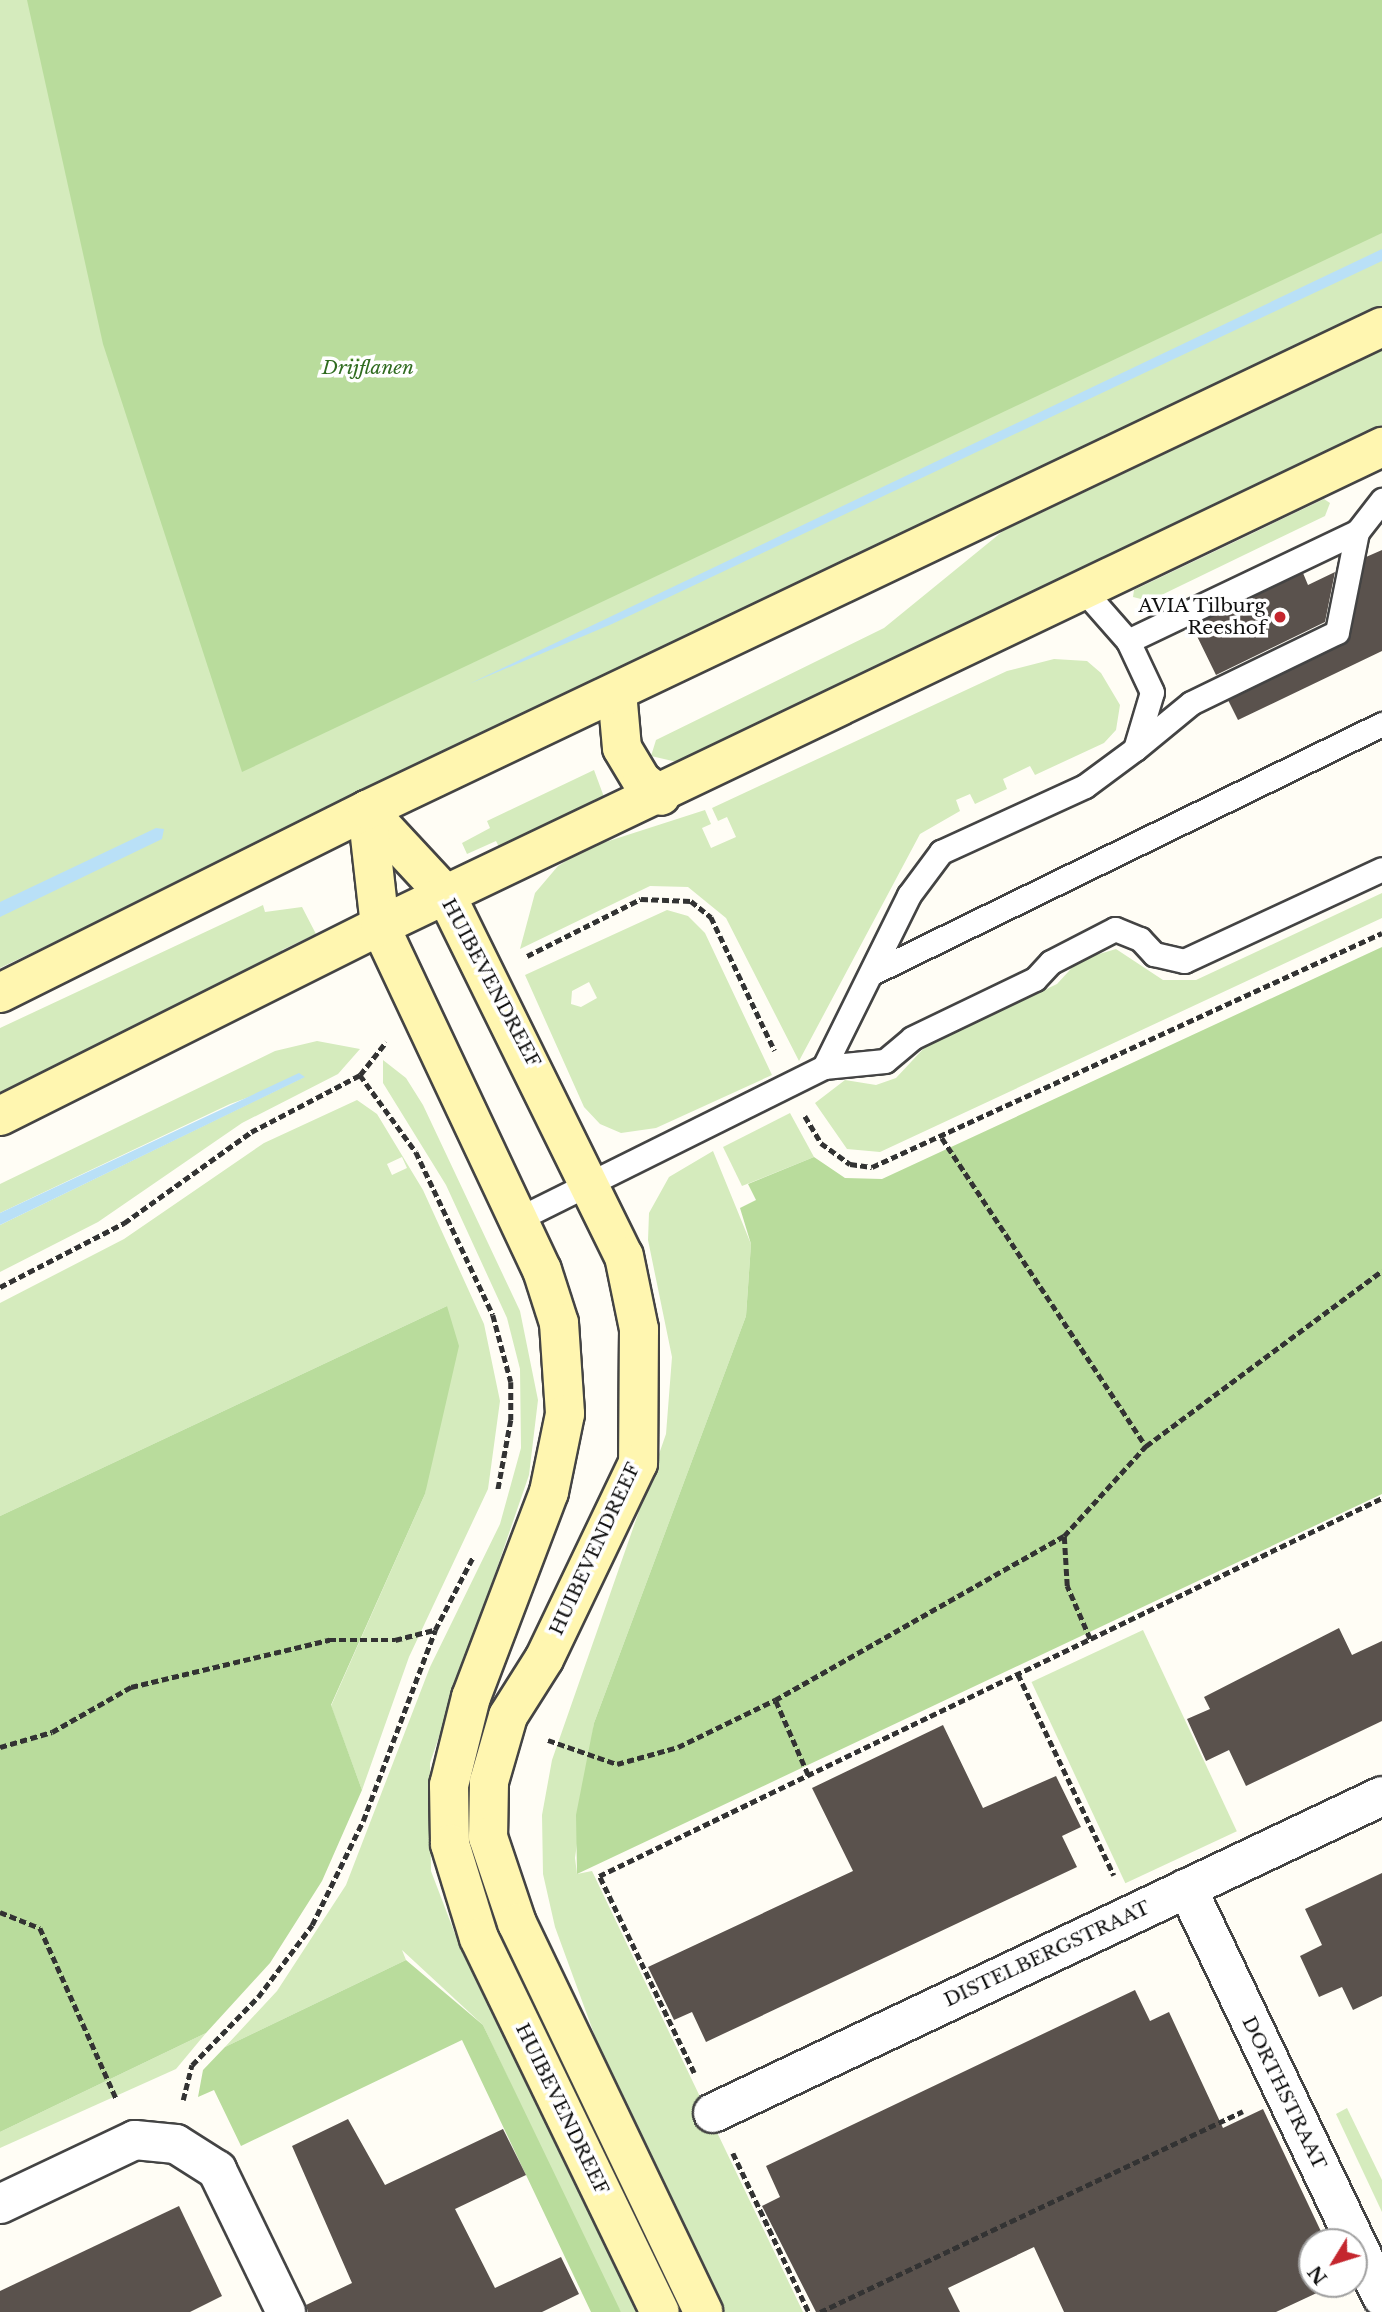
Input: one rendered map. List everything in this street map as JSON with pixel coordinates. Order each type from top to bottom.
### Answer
[{"type":"street","points":[[0,993],[367,810],[1382,327]]},
{"type":"street","points":[[0,1116],[380,926],[661,796],[1382,447]]},
{"type":"street","points":[[617,691],[622,748],[642,781],[661,796]]},
{"type":"street","name":"HUIBEVENDREEF","points":[[367,810],[446,895],[592,1179],[624,1256],[639,1329],[638,1463],[544,1659],[508,1717],[489,1782],[488,1837],[500,1878],[703,2312]]},
{"type":"street","name":"HUIBEVENDREEF","points":[[367,810],[380,926],[518,1219],[559,1322],[565,1414],[549,1492],[471,1697],[449,1785],[450,1844],[479,1938],[660,2312]]},
{"type":"street","name":"DISTELBERGSTRAAT","points":[[713,2113],[1382,1796]]},
{"type":"street","name":"DORTHSTRAAT","points":[[1187,1888],[1382,2297]]},
{"type":"street","points":[[0,2204],[135,2140],[176,2144],[217,2170],[286,2312]]},
{"type":"lane","points":[[1128,641],[1357,532],[1382,500]]},
{"type":"lane","points":[[824,1067],[909,895],[941,852],[1085,786],[1191,703],[1337,632],[1357,532]]},
{"type":"lane","points":[[1084,591],[1128,641],[1152,692],[1135,749]]},
{"type":"lane","points":[[872,973],[1382,724]]},
{"type":"lane","points":[[518,1219],[592,1179],[792,1087],[824,1067],[886,1061],[912,1038],[1035,979],[1051,961],[1115,929],[1140,939],[1154,954],[1184,961],[1382,869]]},
{"type":"path","points":[[489,975],[641,900],[691,901],[711,917],[821,1143],[850,1164],[872,1167],[942,1138],[1382,933]]},
{"type":"path","points":[[0,1287],[124,1223],[251,1132],[360,1075],[375,1051],[421,1015]]},
{"type":"path","points":[[360,1075],[416,1152],[493,1315],[511,1382],[511,1420],[496,1498]]},
{"type":"path","points":[[942,1138],[1146,1447]]},
{"type":"path","points":[[508,1717],[550,1741],[617,1764],[678,1747],[775,1700],[1064,1536],[1146,1447],[1382,1271]]},
{"type":"path","points":[[808,2312],[599,1876],[1382,1498]]},
{"type":"path","points":[[1064,1536],[1067,1586],[1090,1639]]},
{"type":"path","points":[[176,2144],[185,2114],[182,2086],[192,2065],[258,1997],[312,1925],[363,1821],[435,1630],[477,1550]]},
{"type":"path","points":[[0,1747],[52,1732],[131,1687],[329,1640],[395,1640],[435,1630]]},
{"type":"path","points":[[1018,1674],[1132,1914]]},
{"type":"path","points":[[775,1700],[808,1775]]},
{"type":"path","points":[[0,1912],[40,1928],[135,2140]]},
{"type":"path","points":[[820,2312],[1284,2092]]},
{"type":"green space","name":"Drijflanen","points":[[0,0],[1382,0],[1382,308],[0,968]]},
{"type":"green space","name":"Drijflanen","points":[[27,0],[1382,0],[1382,233],[242,772],[103,344]]},
{"type":"green space","points":[[1382,350],[1382,425],[677,762],[651,756],[656,740],[884,628],[1003,531]]},
{"type":"green space","points":[[1324,499],[1330,503],[1325,516],[1149,601],[1133,597],[1134,590]]},
{"type":"green space","points":[[1054,659],[1087,661],[1101,673],[1120,705],[1116,730],[1104,743],[1035,775],[1030,766],[1003,779],[1007,789],[975,804],[970,794],[956,800],[960,811],[920,834],[799,1061],[726,918],[688,887],[650,886],[520,949],[535,893],[558,866],[587,848],[705,810],[711,824],[702,828],[711,848],[736,837],[727,817],[718,821],[712,808],[1007,671]]},
{"type":"green space","points":[[594,770],[604,797],[499,847],[496,841],[467,854],[462,843],[490,828],[487,821]]},
{"type":"green space","points":[[1382,893],[1382,918],[880,1152],[847,1149],[815,1103],[845,1080],[876,1085],[896,1078],[925,1047],[1057,984],[1079,960],[1116,949],[1163,980],[1196,980]]},
{"type":"green space","points":[[263,905],[265,912],[302,907],[316,934],[282,950],[285,958],[0,1094],[0,1028]]},
{"type":"green space","points":[[667,910],[688,916],[705,933],[772,1075],[656,1128],[621,1133],[600,1124],[584,1107],[525,975]],"holes":[[[589,982],[597,998],[581,1007],[571,1004],[572,991]]]},
{"type":"green space","points":[[1382,947],[1382,1494],[577,1874],[576,1815],[594,1723],[746,1316],[751,1244],[740,1208],[756,1200],[748,1184],[814,1157],[845,1178],[882,1179]]},
{"type":"green space","points":[[317,1041],[360,1049],[338,1074],[242,1123],[98,1222],[0,1272],[0,1225],[304,1077],[230,1104],[0,1213],[0,1184],[275,1051]]},
{"type":"green space","points":[[383,1060],[406,1078],[423,1105],[520,1311],[538,1400],[529,1475],[430,1763],[431,1871],[455,1934],[644,2312],[621,2312],[609,2293],[483,2025],[402,1950],[406,1960],[225,2047],[277,1991],[346,1885],[430,1667],[500,1524],[521,1448],[520,1369],[507,1318],[446,1185],[383,1083]]},
{"type":"green space","points":[[357,1100],[377,1114],[423,1190],[484,1324],[500,1401],[488,1489],[409,1657],[362,1790],[331,1706],[425,1494],[447,1306],[0,1516],[0,1303],[124,1239],[264,1143]],"holes":[[[402,1157],[407,1168],[392,1175],[387,1164]]]},
{"type":"green space","points":[[790,1113],[814,1157],[742,1186],[723,1147]]},
{"type":"green space","points":[[713,1151],[751,1244],[746,1316],[594,1723],[575,1858],[577,1874],[592,1871],[803,2312],[719,2312],[615,2091],[555,1927],[543,1874],[542,1815],[552,1760],[666,1434],[672,1357],[648,1240],[649,1213],[669,1177]]},
{"type":"green space","points":[[447,1306],[459,1346],[425,1494],[331,1705],[362,1790],[322,1881],[270,1963],[206,2033],[0,2132],[0,1516]]},
{"type":"green space","points":[[1143,1630],[1237,1831],[1125,1883],[1032,1682]]},
{"type":"green space","points":[[406,1960],[483,2025],[621,2312],[591,2312],[462,2040],[241,2146],[214,2090],[198,2097],[203,2070],[225,2047]]},
{"type":"green space","points":[[206,2033],[176,2069],[0,2148],[0,2132]]},
{"type":"green space","points":[[1347,2108],[1382,2180],[1382,2212],[1336,2114]]},
{"type":"water","points":[[1382,249],[1382,261],[612,624],[469,684]]},
{"type":"water","points":[[156,828],[164,829],[162,839],[0,917],[0,902]]},
{"type":"water","points":[[299,1073],[305,1077],[0,1225],[0,1213]]},
{"type":"building","points":[[1382,550],[1382,651],[1238,720],[1228,700],[1348,641],[1366,557]]},
{"type":"building","points":[[1335,572],[1325,622],[1216,675],[1192,626],[1303,573],[1308,585]]},
{"type":"building","points":[[1339,1628],[1352,1655],[1382,1641],[1382,1721],[1246,1786],[1229,1750],[1206,1761],[1187,1719],[1210,1709],[1204,1697]]},
{"type":"building","points":[[943,1725],[983,1808],[1056,1776],[1081,1827],[1062,1836],[1077,1867],[706,2042],[692,2012],[674,2020],[648,1967],[853,1871],[812,1788]]},
{"type":"building","points":[[1382,1873],[1382,1996],[1353,2010],[1342,1987],[1319,1997],[1300,1956],[1322,1945],[1305,1909]]},
{"type":"building","points":[[1135,1990],[1150,2021],[1169,2012],[1223,2128],[1263,2109],[1319,2228],[1298,2228],[1298,2298],[1306,2298],[1276,2312],[1064,2312],[1034,2247],[948,2288],[960,2312],[816,2312],[762,2206],[780,2197],[766,2166]]},
{"type":"building","points":[[348,2119],[385,2185],[503,2129],[526,2175],[455,2209],[495,2288],[561,2257],[579,2294],[542,2312],[308,2312],[306,2305],[352,2283],[292,2146]]},
{"type":"building","points":[[179,2206],[222,2296],[190,2312],[0,2312],[0,2291]]},
{"type":"place","name":"AVIA Tilburg Reeshof","points":[[1280,617]]}]
